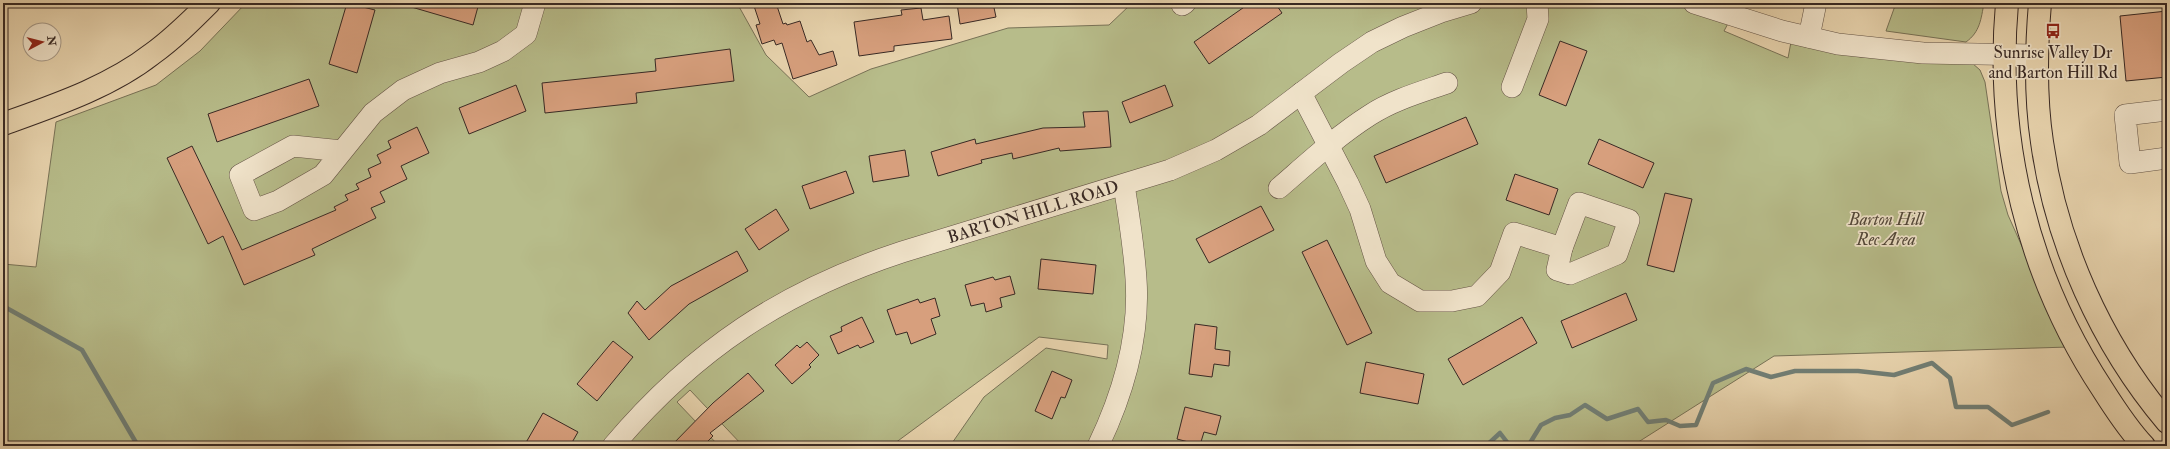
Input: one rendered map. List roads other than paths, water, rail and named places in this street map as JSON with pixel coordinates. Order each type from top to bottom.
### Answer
[{"type":"main road","points":[[3,124],[78,96],[113,78],[151,55],[209,3]]},
{"type":"main road","points":[[2007,3],[2003,54],[2006,119],[2012,160],[2024,219],[2054,302],[2071,337],[2115,408],[2144,446]]},
{"type":"main road","points":[[2040,3],[2036,55],[2038,108],[2048,180],[2070,251],[2092,307],[2114,347],[2167,422]]},
{"type":"street","points":[[342,150],[373,113],[403,90],[440,73],[479,62],[503,51],[526,34],[535,3]]},
{"type":"street","name":"BARTON HILL ROAD","points":[[613,446],[650,404],[700,358],[732,334],[773,308],[819,284],[861,265],[1170,170],[1216,150],[1269,118],[1341,63],[1372,42],[1403,27],[1441,12],[1471,3]]},
{"type":"street","points":[[1512,87],[1538,19],[1537,3]]},
{"type":"street","points":[[1694,3],[1782,31],[1838,44],[1923,53],[2036,55]]},
{"type":"street","points":[[1809,37],[1816,3]]},
{"type":"street","points":[[1279,188],[1329,145],[1370,114],[1401,100],[1447,83]]},
{"type":"street","points":[[1301,93],[1329,145],[1360,209],[1376,261],[1390,283],[1420,301],[1452,301],[1477,296],[1500,272],[1514,233],[1562,248]]},
{"type":"street","points":[[2167,110],[2125,115],[2130,163],[2167,158]]},
{"type":"street","points":[[1098,446],[1112,418],[1123,386],[1131,349],[1136,311],[1136,273],[1124,185]]},
{"type":"waterway","points":[[3,306],[82,350],[138,446]]},
{"type":"waterway","points":[[1518,446],[1530,443],[1541,425],[1555,418],[1570,415],[1585,405],[1607,419],[1638,409],[1648,422],[1666,420],[1680,426],[1696,425],[1713,383],[1746,369],[1771,377],[1795,371],[1858,371],[1894,375],[1932,363],[1950,378],[1956,407],[1988,407],[2012,425],[2048,412]]},
{"type":"waterway","points":[[1486,446],[1500,433],[1510,446]]},
{"type":"place","name":"Sunrise Valley Dr and Barton Hill Rd","points":[[2053,31]]},
{"type":"park label","name":"Barton Hill Rec Area","points":[[1886,229]]}]
